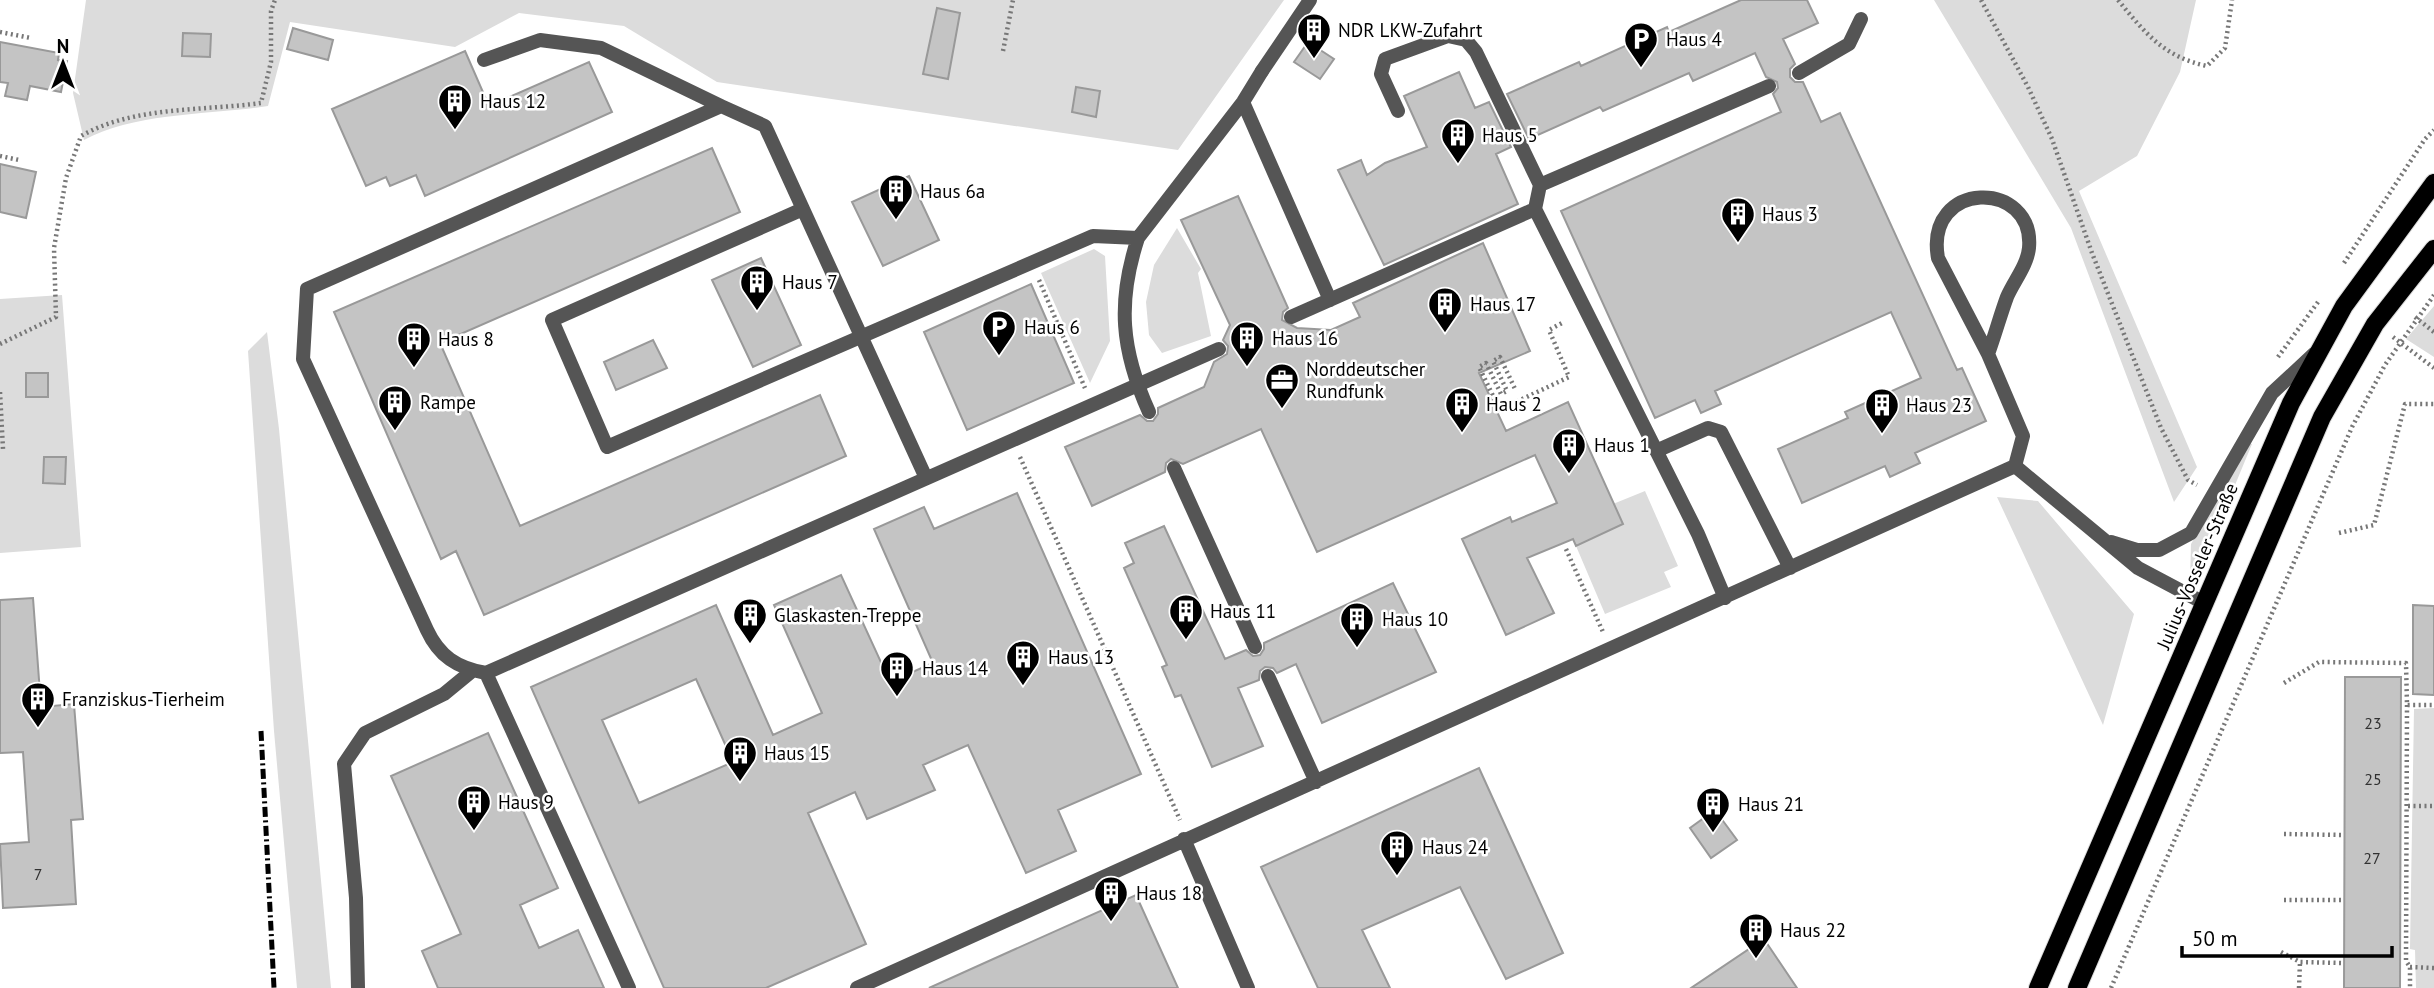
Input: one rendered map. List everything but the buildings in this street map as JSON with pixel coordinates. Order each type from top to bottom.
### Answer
[{"type":"main road","name":"Julius-Vosseler-Straße","points":[[2038,988],[2291,403],[2318,350],[2386,244],[2434,183]]},
{"type":"main road","points":[[2077,988],[2322,417],[2375,324],[2434,249]]},
{"type":"street","points":[[1149,412],[1137,385],[1123,314],[1126,275],[1138,238],[1243,102],[1310,0]]},
{"type":"street","points":[[1799,73],[1849,44],[1861,19]]},
{"type":"street","points":[[1398,111],[1381,75],[1385,59],[1448,36],[1465,40],[1476,52],[1540,185],[1535,209],[1698,534],[1725,598]]},
{"type":"street","points":[[484,60],[540,40],[601,48],[765,126],[926,478]]},
{"type":"street","points":[[1540,185],[1769,86]]},
{"type":"street","points":[[1243,102],[1330,300]]},
{"type":"street","points":[[629,988],[479,672],[452,663],[435,647],[303,359],[307,289],[721,106]]},
{"type":"street","points":[[1988,354],[2008,297],[2024,265],[2029,239],[2026,227],[2013,208],[2004,201],[1983,196],[1961,201],[1951,208],[1938,230],[1936,244],[1938,258],[1988,354],[2023,436],[2015,466]]},
{"type":"street","points":[[803,209],[552,320],[607,447],[1093,236],[1138,238]]},
{"type":"street","points":[[1292,317],[1535,209]]},
{"type":"street","points":[[358,988],[356,898],[344,764],[365,733],[444,694],[479,672],[1219,349]]},
{"type":"street","points":[[2105,540],[2137,550],[2159,550],[2191,533],[2272,393],[2318,350]]},
{"type":"street","points":[[1656,451],[1708,428],[1721,432],[1790,568]]},
{"type":"street","points":[[2015,466],[2138,569],[2204,603]]},
{"type":"street","points":[[857,988],[2015,466]]},
{"type":"street","points":[[1174,468],[1255,647]]},
{"type":"street","points":[[1268,676],[1316,782]]},
{"type":"street","points":[[1184,839],[1248,988]]},
{"type":"path","points":[[0,344],[56,317],[54,248],[66,178],[80,136],[100,125],[125,118],[261,103],[271,62],[271,11],[275,0]]},
{"type":"path","points":[[1003,51],[1013,0]]},
{"type":"path","points":[[1981,0],[2028,87],[2052,139],[2092,253],[2161,428],[2188,480],[2213,494]]},
{"type":"path","points":[[2118,0],[2143,31],[2181,60],[2207,66],[2225,48],[2232,0]]},
{"type":"path","points":[[0,32],[31,38]]},
{"type":"path","points":[[2341,268],[2425,139],[2434,131]]},
{"type":"path","points":[[0,156],[19,160]]},
{"type":"path","points":[[1031,262],[1092,405]]},
{"type":"path","points":[[2283,349],[2325,291]]},
{"type":"path","points":[[2111,988],[2352,427],[2400,343],[2434,295]]},
{"type":"path","points":[[1516,391],[1500,357],[1493,360],[1507,391],[1501,394],[1486,363],[1479,367],[1498,411],[1569,377],[1549,330],[1562,323]]},
{"type":"path","points":[[2375,324],[2434,368]]},
{"type":"path","points":[[0,392],[4,449]]},
{"type":"path","points":[[2339,533],[2374,525],[2405,404],[2434,404]]},
{"type":"path","points":[[1012,440],[1178,811],[1184,839]]},
{"type":"path","points":[[1566,549],[1610,649]]},
{"type":"path","points":[[2284,683],[2319,662],[2406,663],[2408,806],[2404,833],[2403,961],[2410,967],[2434,968]]},
{"type":"path","points":[[2405,703],[2434,705]]},
{"type":"path","points":[[2401,770],[2408,770]]},
{"type":"path","points":[[2408,806],[2434,806]]},
{"type":"path","points":[[2284,834],[2344,835]]},
{"type":"path","points":[[2284,900],[2344,900]]},
{"type":"path","points":[[2281,952],[2300,962],[2344,963]]},
{"type":"path","points":[[2299,988],[2300,962]]},
{"type":"path","points":[[2410,967],[2410,988]]},
{"type":"shaded area","points":[[86,0],[1284,0],[1178,150],[717,82],[624,26],[519,13],[455,47],[290,22],[268,106],[149,119],[104,131],[84,140],[73,93]]},
{"type":"shaded area","points":[[1934,0],[2196,0],[2180,72],[2137,156],[2079,191],[2197,467],[2174,502],[2071,228]]},
{"type":"shaded area","points":[[1177,228],[1201,269],[1198,273],[1211,336],[1162,353],[1149,335],[1146,302],[1154,265]]},
{"type":"shaded area","points":[[1094,249],[1105,256],[1110,341],[1090,383],[1041,273]]},
{"type":"shaded area","points":[[62,295],[81,547],[0,553],[0,299]]},
{"type":"shaded area","points":[[2434,306],[2434,357],[2406,339]]},
{"type":"shaded area","points":[[267,332],[279,429],[331,988],[297,988],[274,731],[248,351]]},
{"type":"shaded area","points":[[2249,443],[2252,444],[2194,584],[2190,583],[2191,544]]},
{"type":"shaded area","points":[[1645,491],[1678,566],[1664,572],[1671,587],[1605,614],[1576,546],[1613,504]]},
{"type":"shaded area","points":[[1997,497],[2038,501],[2134,614],[2103,725]]},
{"type":"shaded area","points":[[2434,708],[2434,988],[2416,988],[2415,950],[2410,949],[2414,709]]},
{"type":"railway","points":[[261,731],[274,988]]},
{"type":"place","name":"NDR LKW-Zufahrt","points":[[1314,60]]},
{"type":"place","name":"Haus 4","points":[[1641,69]]},
{"type":"place","name":"Haus 12","points":[[455,131]]},
{"type":"place","name":"Haus 5","points":[[1458,165]]},
{"type":"place","name":"Haus 6a","points":[[896,221]]},
{"type":"place","name":"Haus 3","points":[[1738,244]]},
{"type":"place","name":"Haus 7","points":[[757,312]]},
{"type":"place","name":"Haus 17","points":[[1445,334]]},
{"type":"place","name":"Haus 6","points":[[999,357]]},
{"type":"place","name":"Haus 16","points":[[1247,368]]},
{"type":"place","name":"Haus 8","points":[[414,369]]},
{"type":"place","name":"Norddeutscher Rundfunk","points":[[1282,410]]},
{"type":"place","name":"Rampe","points":[[395,432]]},
{"type":"place","name":"Haus 2","points":[[1462,434]]},
{"type":"place","name":"Haus 23","points":[[1882,435]]},
{"type":"place","name":"Haus 1","points":[[1569,475]]},
{"type":"place","name":"Haus 11","points":[[1186,641]]},
{"type":"place","name":"Glaskasten-Treppe","points":[[750,645]]},
{"type":"place","name":"Haus 10","points":[[1357,649]]},
{"type":"place","name":"Haus 13","points":[[1023,687]]},
{"type":"place","name":"Haus 14","points":[[897,698]]},
{"type":"place","name":"Franziskus-Tierheim","points":[[38,729]]},
{"type":"place","name":"Haus 15","points":[[740,783]]},
{"type":"place","name":"Haus 9","points":[[474,832]]},
{"type":"place","name":"Haus 21","points":[[1713,834]]},
{"type":"place","name":"Haus 24","points":[[1397,877]]},
{"type":"place","name":"Haus 18","points":[[1111,923]]},
{"type":"place","name":"Haus 22","points":[[1756,960]]}]
